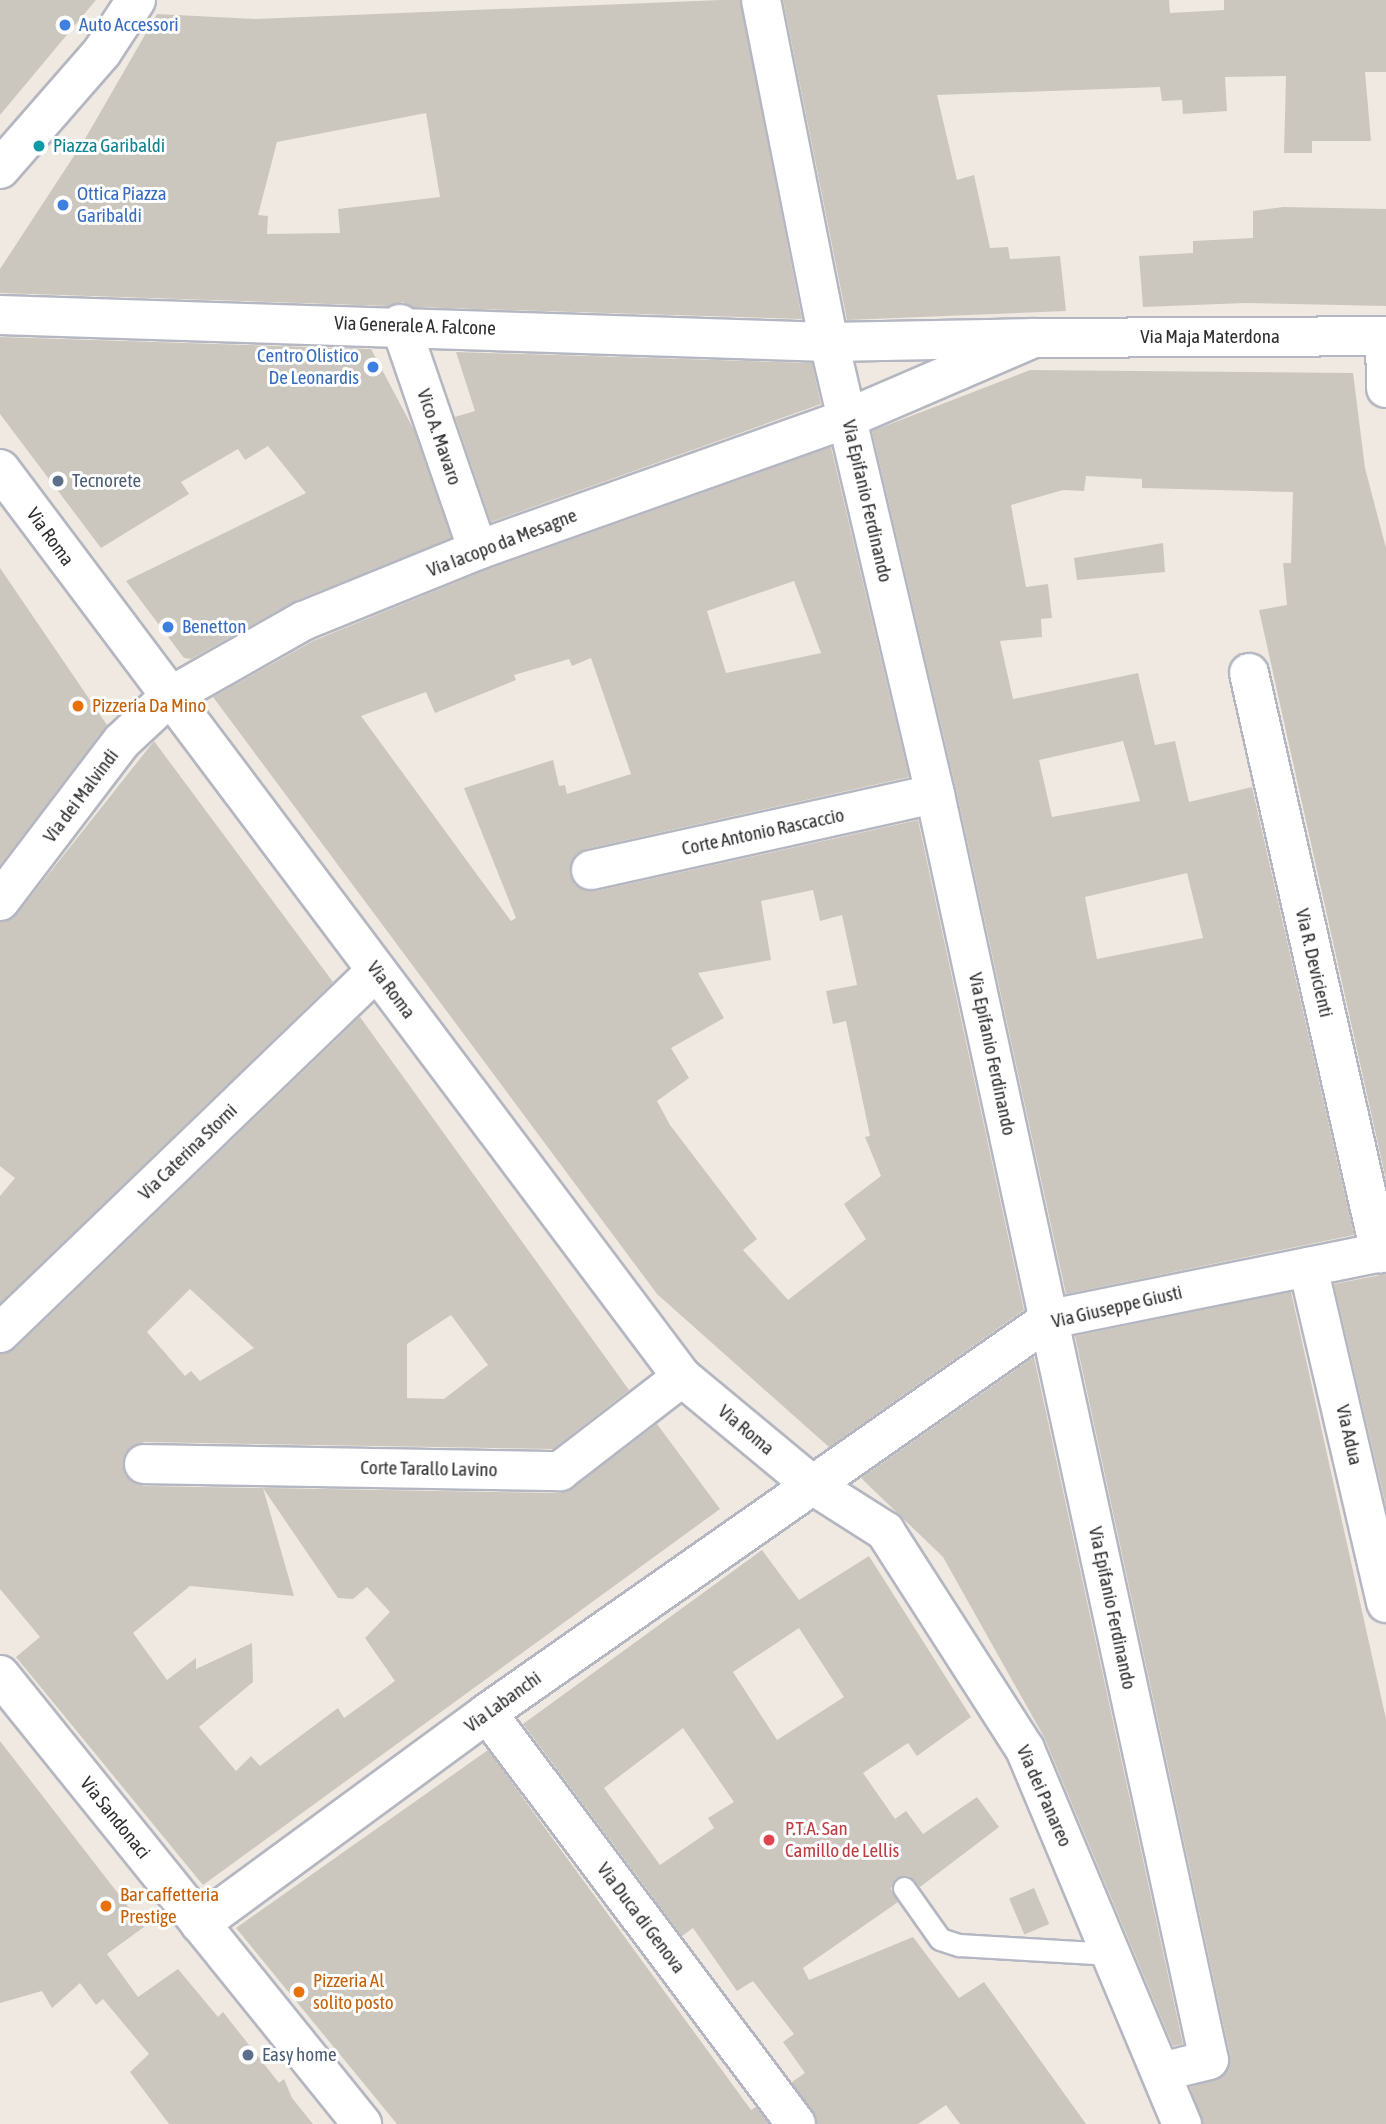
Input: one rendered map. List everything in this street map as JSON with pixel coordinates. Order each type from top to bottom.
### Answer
[{"type":"street","name":"Via Epifanio Ferdinando","points":[[761,0],[829,342],[935,794],[1209,2060],[1161,2072]]},
{"type":"street","points":[[0,169],[102,52],[133,5]]},
{"type":"street","name":"Via Generale A. Falcone","points":[[0,315],[400,324],[829,342]]},
{"type":"street","name":"Vico A. Mavaro","points":[[400,324],[478,550]]},
{"type":"street","name":"Via Maja Materdona","points":[[829,342],[1385,336]]},
{"type":"street","points":[[1385,336],[1386,388]]},
{"type":"street","name":"Via Maja Materdona","points":[[848,418],[1034,338]]},
{"type":"street","name":"Via Iacopo da Mesagne","points":[[169,697],[303,621],[478,550],[848,418]]},
{"type":"street","name":"Via Roma","points":[[0,468],[169,697],[682,1377],[811,1484]]},
{"type":"street","name":"Via R. Devicienti","points":[[1249,673],[1383,1252]]},
{"type":"street","name":"Via dei Malvindi","points":[[0,901],[122,741],[169,697]]},
{"type":"street","name":"Corte Antonio Rascaccio","points":[[590,870],[935,794]]},
{"type":"street","name":"Via Caterina Storni","points":[[0,1334],[376,971]]},
{"type":"street","name":"Via Giuseppe Giusti","points":[[811,1484],[1050,1319],[1383,1252]]},
{"type":"street","name":"Via Adua","points":[[1308,1267],[1386,1603]]},
{"type":"street","name":"Corte Tarallo Lavino","points":[[144,1464],[560,1471],[682,1377]]},
{"type":"street","name":"Via Labanchi","points":[[200,1924],[487,1713],[811,1484]]},
{"type":"street","name":"Via dei Panareo","points":[[811,1484],[886,1531],[1025,1749],[1182,2124]]},
{"type":"street","name":"Via Sandonaci","points":[[0,1675],[362,2124]]},
{"type":"street","name":"Via Duca di Genova","points":[[487,1713],[796,2124]]},
{"type":"lane","points":[[904,1888],[940,1939],[960,1945],[1111,1954]]},
{"type":"building","points":[[0,0],[96,0],[0,115]]},
{"type":"building","points":[[740,0],[802,319],[413,307],[403,302],[389,306],[0,293],[0,269],[85,139],[157,14],[255,19]],"holes":[[[426,113],[440,197],[338,209],[340,233],[267,234],[268,216],[258,215],[277,142]]]},
{"type":"building","points":[[783,0],[1169,0],[1170,13],[1224,10],[1224,0],[1386,0],[1386,72],[1365,72],[1371,141],[1312,141],[1312,153],[1284,153],[1286,76],[1225,77],[1227,111],[1183,114],[1182,100],[1162,101],[1160,87],[937,95],[957,180],[974,175],[990,248],[1008,247],[1010,259],[1060,256],[1066,311],[847,320]]},
{"type":"building","points":[[1283,207],[1386,209],[1386,306],[1245,303],[1143,307],[1139,256],[1193,253],[1193,241],[1253,238],[1253,211]]},
{"type":"building","points":[[0,337],[371,349],[414,430],[451,538],[295,601],[191,659],[184,658],[126,581],[306,493],[268,446],[245,460],[238,449],[181,482],[189,494],[101,548],[0,414]]},
{"type":"building","points":[[456,352],[812,363],[821,404],[491,522],[455,417],[475,411]]},
{"type":"building","points":[[1030,370],[1353,373],[1365,468],[1386,548],[1386,1180],[1259,610],[1287,605],[1283,563],[1291,563],[1293,492],[1142,488],[1142,479],[1086,476],[1084,491],[1063,490],[1011,505],[1026,587],[1048,584],[1052,618],[1041,619],[1042,637],[1000,641],[1013,699],[1138,673],[1155,745],[1175,741],[1189,802],[1252,787],[1354,1235],[1066,1294],[956,789],[872,431]],"holes":[[[1123,741],[1140,801],[1052,817],[1039,760]],[[1187,873],[1203,938],[1097,959],[1085,897]]]},
{"type":"building","points":[[831,447],[909,777],[586,849],[576,854],[570,874],[575,885],[596,891],[918,820],[1024,1310],[829,1447],[657,1294],[213,697],[313,641],[486,570]],"holes":[[[794,581],[821,653],[726,673],[707,611]],[[591,658],[631,774],[567,794],[565,785],[559,786],[553,760],[464,788],[516,918],[511,921],[361,716],[426,692],[435,713],[516,680],[514,675],[569,659],[572,666]],[[813,890],[820,921],[842,915],[857,985],[826,991],[833,1024],[846,1021],[870,1136],[865,1137],[881,1176],[844,1204],[866,1239],[788,1300],[743,1250],[757,1239],[670,1125],[657,1101],[689,1078],[671,1048],[724,1018],[698,973],[771,960],[761,901]]]},
{"type":"building","points":[[1163,543],[1165,572],[1077,580],[1074,558]]},
{"type":"building","points":[[0,568],[107,725],[0,865]]},
{"type":"building","points":[[154,741],[333,982],[0,1303],[0,1196],[15,1178],[0,1166],[0,922],[17,914]]},
{"type":"building","points":[[360,1017],[629,1390],[553,1449],[144,1442],[125,1453],[125,1475],[144,1486],[263,1488],[560,1493],[573,1488],[657,1424],[720,1509],[203,1885],[16,1657],[40,1637],[0,1589],[0,1354],[15,1349]],"holes":[[[190,1289],[254,1348],[200,1381],[191,1371],[185,1376],[147,1332]],[[451,1315],[488,1365],[444,1399],[407,1398],[407,1344]],[[263,1488],[338,1598],[353,1599],[367,1587],[390,1612],[365,1638],[395,1681],[344,1718],[338,1708],[260,1766],[251,1756],[236,1771],[199,1727],[253,1682],[252,1643],[196,1669],[196,1658],[167,1680],[133,1633],[190,1586],[294,1596]]]},
{"type":"building","points":[[1386,1274],[1386,1506],[1334,1284]]},
{"type":"building","points":[[1291,1292],[1386,1719],[1386,2124],[1203,2124],[1190,2087],[1223,2076],[1230,2055],[1075,1336]]},
{"type":"building","points":[[1034,1357],[1183,2044],[1173,2046],[1044,1737],[943,1557],[861,1478]]},
{"type":"building","name":"P.T.A. San Camillo de Lellis","points":[[762,1550],[799,1600],[869,1556],[971,1717],[917,1756],[908,1743],[863,1773],[895,1819],[906,1811],[923,1834],[977,1797],[999,1827],[920,1887],[909,1876],[896,1878],[891,1889],[898,1902],[803,1968],[809,1980],[913,1937],[959,1998],[984,1982],[1086,2124],[960,2124],[946,2105],[918,2124],[817,2124],[792,2082],[805,2073],[783,2042],[794,2034],[753,1981],[737,1991],[693,1928],[682,1936],[523,1724]],"holes":[[[799,1628],[844,1697],[777,1740],[733,1672]],[[683,1728],[734,1802],[708,1818],[714,1828],[660,1865],[604,1788]]]},
{"type":"building","points":[[0,1741],[144,1927],[107,1954],[138,1997],[178,1969],[218,2017],[223,2012],[279,2083],[284,2079],[292,2098],[313,2124],[169,2124],[130,2072],[149,2054],[103,1999],[96,2005],[80,1983],[52,2008],[42,1991],[0,2003]]},
{"type":"building","points":[[488,1750],[751,2110],[756,2107],[769,2124],[397,2124],[236,1928]]},
{"type":"building","points":[[1034,1888],[1049,1924],[1024,1934],[1009,1899]]},
{"type":"place","name":"Auto Accessori","points":[[65,25]]},
{"type":"place","name":"Piazza Garibaldi","points":[[39,146]]},
{"type":"place","name":"Ottica Piazza Garibaldi","points":[[63,205]]},
{"type":"place","name":"Centro Olistico De Leonardis","points":[[373,367]]},
{"type":"place","name":"Tecnorete","points":[[58,481]]},
{"type":"place","name":"Benetton","points":[[168,627]]},
{"type":"place","name":"Pizzeria Da Mino","points":[[78,706]]},
{"type":"place","name":"P.T.A. San Camillo de Lellis","points":[[769,1840]]},
{"type":"place","name":"Bar caffetteria Prestige","points":[[106,1906]]},
{"type":"place","name":"Pizzeria Al solito posto","points":[[299,1992]]},
{"type":"place","name":"Easy home","points":[[248,2055]]}]
